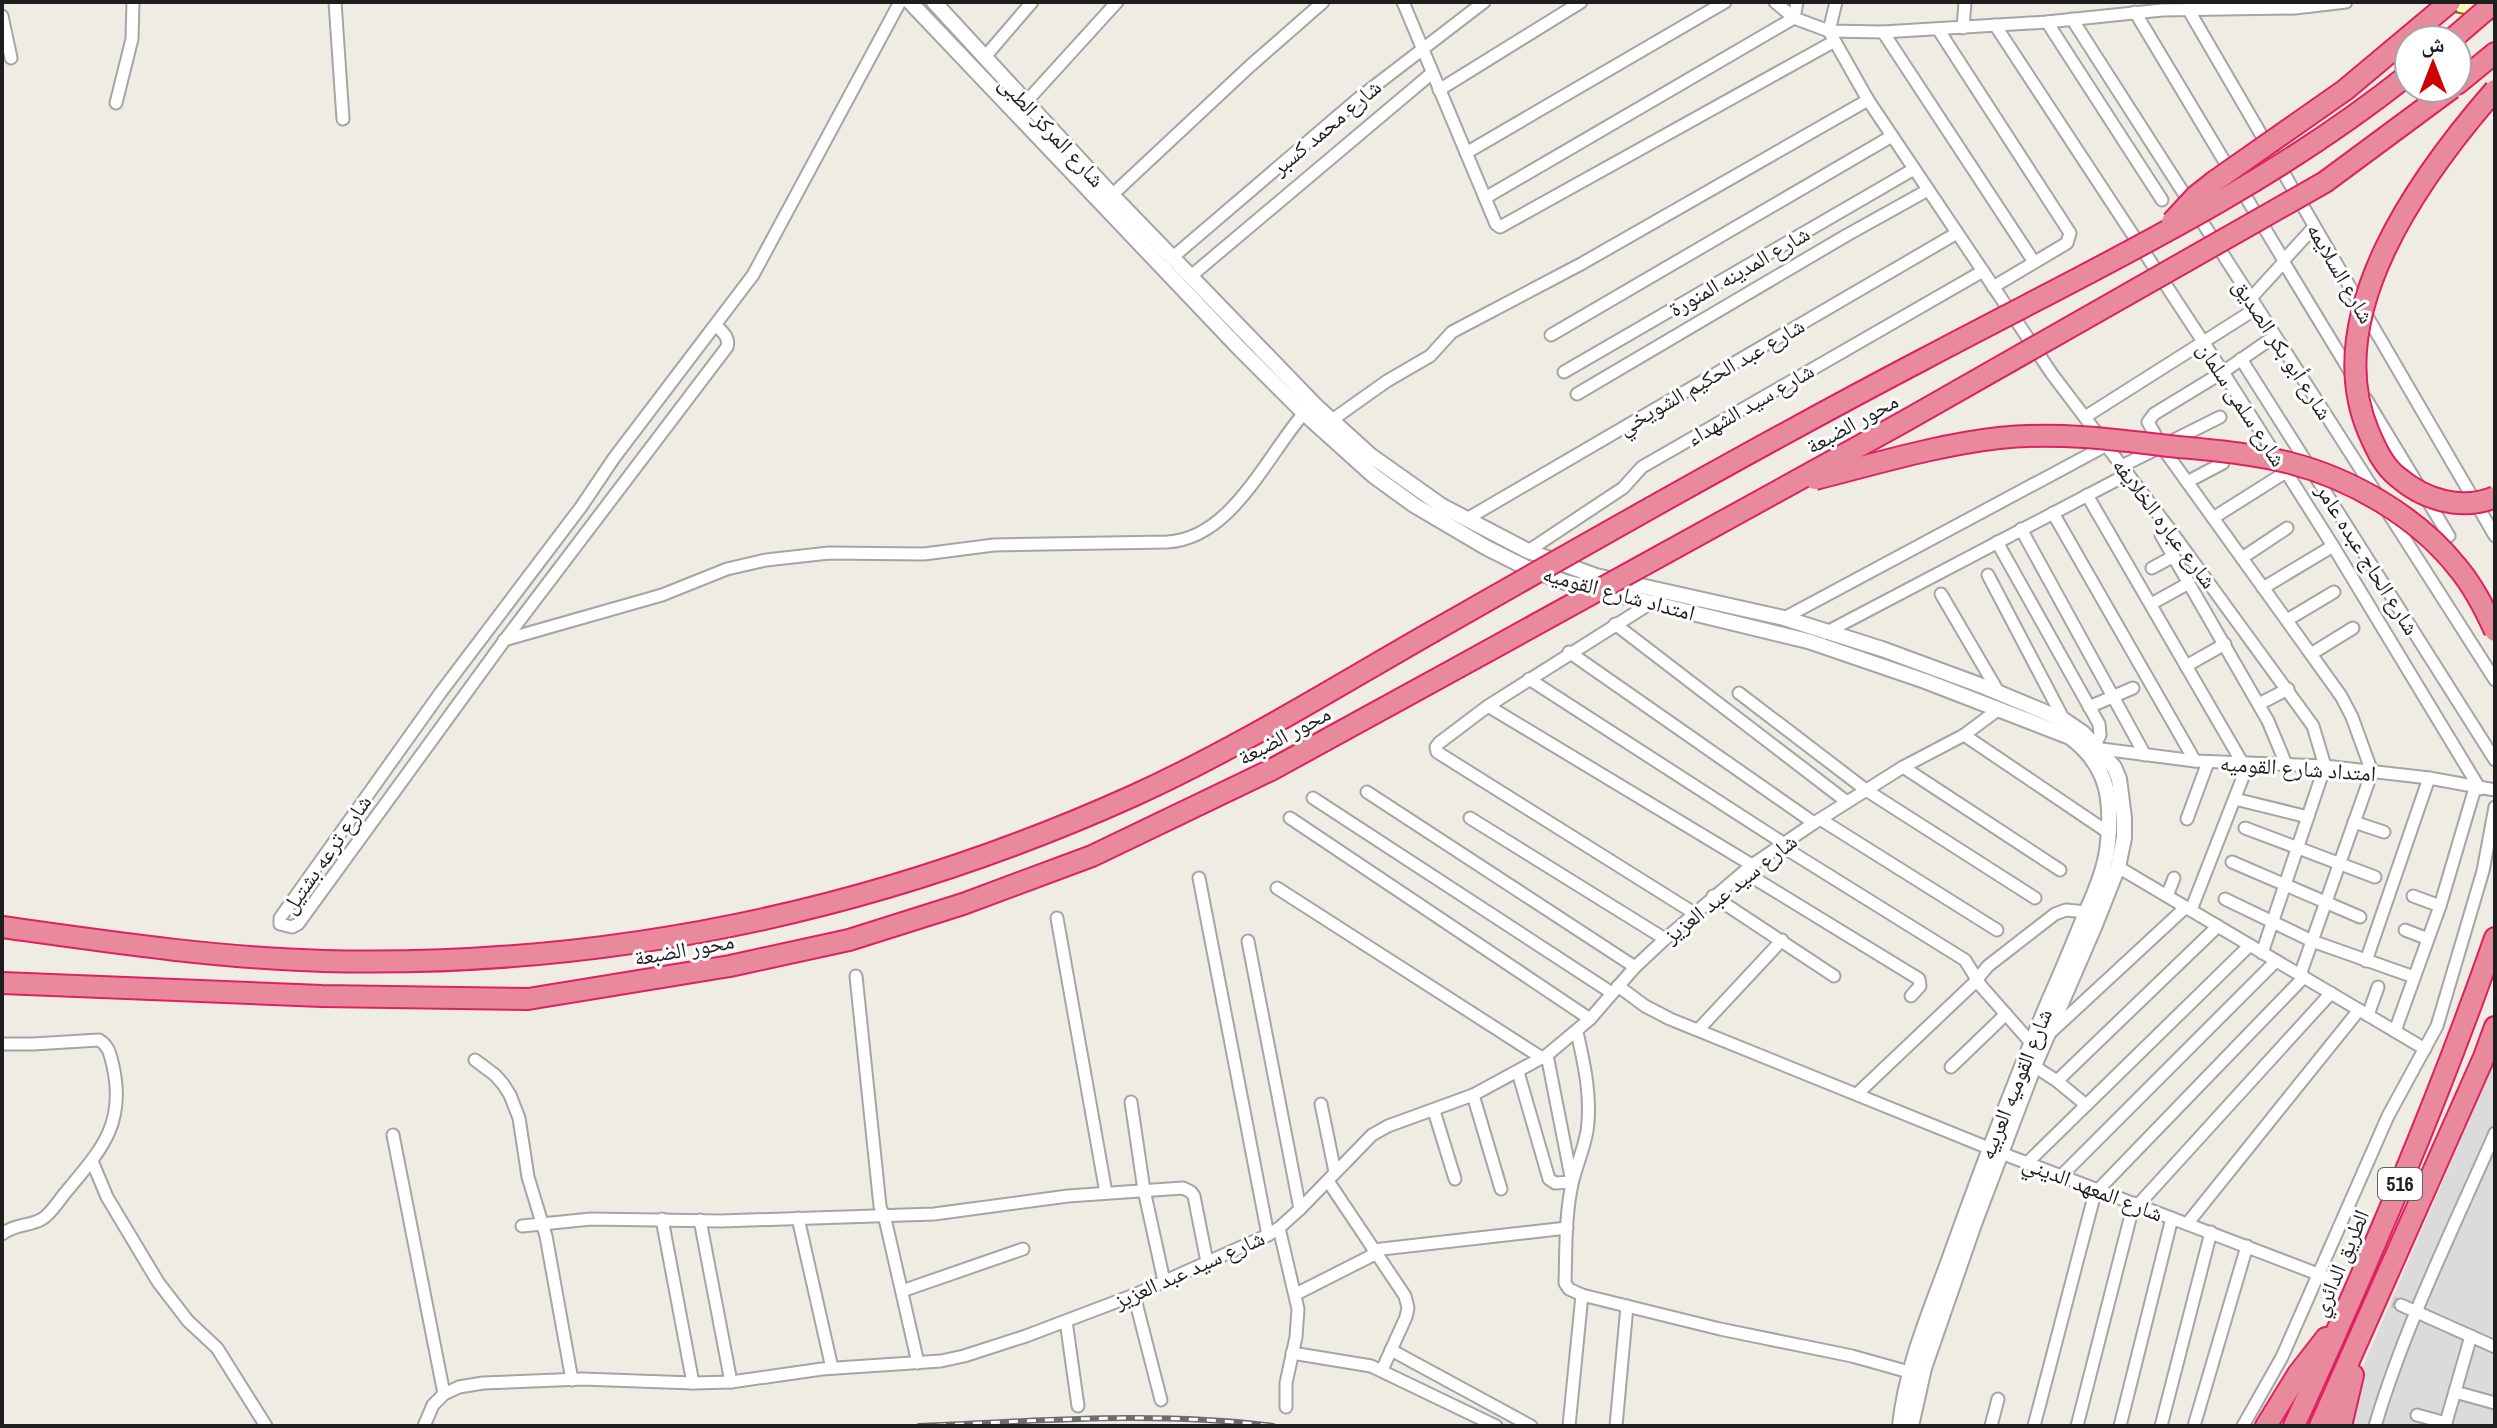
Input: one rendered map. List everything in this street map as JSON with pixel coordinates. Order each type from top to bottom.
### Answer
[{"type":"highway","points":[[2165,232],[2180,213],[2215,181],[2345,90],[2450,2]]},
{"type":"highway","points":[[2469,24],[2493,2]]},
{"type":"highway","points":[[2473,71],[2495,53]]},
{"type":"highway","name":"محور الضبعة","points":[[12,929],[221,955],[322,961],[423,961],[523,956],[609,947],[723,929],[837,903],[953,869],[1077,820],[1195,766],[1871,386],[2226,199],[2295,156],[2393,87]]},
{"type":"highway","points":[[2495,90],[2441,158],[2375,271],[2356,337],[2355,380],[2362,417],[2378,454],[2413,491],[2448,502],[2495,497]]},
{"type":"highway","name":"محور الضبعة","points":[[10,983],[309,996],[528,999],[759,960],[849,940],[963,904],[1092,856],[1271,770],[1791,484],[2325,182],[2430,104]]},
{"type":"highway","points":[[1791,484],[1963,443],[2002,438],[2070,436],[2120,440],[2290,463],[2341,481],[2397,512],[2423,533],[2458,567],[2482,603],[2495,631]]},
{"type":"highway","name":"الطريق الدائري","points":[[2294,1426],[2344,1317],[2457,1047],[2495,938]]},
{"type":"highway","name":"الطريق الدائري","points":[[2320,1426],[2495,1027]]},
{"type":"highway","points":[[2341,1426],[2369,1312]]},
{"type":"highway","points":[[2266,1426],[2298,1374],[2344,1317]]},
{"type":"main road","points":[[2450,2],[2495,11]]},
{"type":"street","points":[[116,103],[132,39],[133,2]]},
{"type":"street","points":[[335,2],[343,119]]},
{"type":"street","name":"شارع ترعه بشتيل","points":[[716,325],[725,335],[727,347],[504,641],[298,924],[292,927],[280,924],[280,918],[441,692],[753,275],[900,2]]},
{"type":"street","name":"شارع المركز الطبى","points":[[910,2],[1140,245]]},
{"type":"street","name":"شارع المركز الطبى","points":[[934,2],[1173,257]]},
{"type":"street","points":[[984,58],[1032,2]]},
{"type":"street","points":[[1026,102],[1117,2]]},
{"type":"street","points":[[1112,195],[1323,2]]},
{"type":"street","points":[[1403,2],[1496,224],[1502,226],[1831,37],[2047,22],[2135,12],[2295,8],[2346,2]]},
{"type":"street","name":"شارع محمد كسبر","points":[[1173,257],[1359,98],[1484,2]]},
{"type":"street","points":[[1439,90],[1581,2]]},
{"type":"street","points":[[1466,153],[1725,2]]},
{"type":"street","points":[[1775,2],[1794,18],[1831,37]]},
{"type":"street","points":[[1485,198],[1794,18],[1797,2]]},
{"type":"street","points":[[1831,37],[1836,2]]},
{"type":"street","points":[[1963,28],[1965,2]]},
{"type":"street","points":[[2493,2],[2495,11]]},
{"type":"street","name":"شارع السلايمه","points":[[2188,9],[2495,536]]},
{"type":"street","points":[[2135,12],[2449,536]]},
{"type":"street","points":[[2,16],[11,58]]},
{"type":"street","name":"شارع أبو بكر الصديق","points":[[2072,19],[2495,680]]},
{"type":"street","points":[[2047,22],[2162,200]]},
{"type":"street","name":"شارع سلمى سلمان","points":[[1995,25],[2223,372],[2333,546],[2478,788]]},
{"type":"street","points":[[1938,29],[2070,233],[2067,243],[1993,287]]},
{"type":"street","points":[[1883,32],[2034,262]]},
{"type":"street","name":"شارع عباره الخلايفه","points":[[1831,37],[1868,100],[2052,374],[2288,689],[2313,726],[2325,766]]},
{"type":"street","points":[[1191,276],[1432,73]]},
{"type":"street","points":[[1332,420],[1387,381],[1430,356],[1452,332],[1581,264],[1868,100]]},
{"type":"street","points":[[1551,335],[1892,136]]},
{"type":"street","name":"شارع المدينه المنورة","points":[[1564,372],[1914,169]]},
{"type":"street","points":[[1577,394],[1928,190]]},
{"type":"street","points":[[2085,417],[2203,343],[2254,303],[2283,261],[2314,227]]},
{"type":"street","name":"شارع عبد الحكيم الشويخي","points":[[1465,520],[1957,233]]},
{"type":"street","name":"امتداد شارع القوميه","points":[[1140,245],[1304,413],[1393,491],[1487,548],[1525,567],[1565,582],[1808,641],[1999,709],[2093,747],[2195,761],[2325,766],[2429,778],[2495,790]]},
{"type":"street","name":"امتداد شارع القوميه","points":[[1173,257],[1332,420],[1393,473],[1465,520],[1528,551],[1596,576],[1784,618],[1894,653],[2064,720],[2083,733],[2093,747]]},
{"type":"street","name":"شارع سيد الشهداء","points":[[1528,551],[1623,488],[1642,467],[1983,271]]},
{"type":"street","points":[[2034,1426],[2097,1190],[2302,976],[2372,772],[2348,707],[2148,425],[2150,418],[2275,336]]},
{"type":"street","name":"شارع الحاج عبده عامر","points":[[2241,359],[2495,760]]},
{"type":"street","points":[[504,641],[662,595],[727,569],[766,560],[829,553],[924,554],[994,545],[1167,542],[1191,538],[1208,530],[1228,513],[1304,413]]},
{"type":"street","points":[[1825,633],[2087,495],[2162,447],[2220,417]]},
{"type":"street","points":[[1784,618],[2107,445]]},
{"type":"street","points":[[2187,482],[2223,463]]},
{"type":"street","points":[[2213,518],[2286,472]]},
{"type":"street","points":[[2048,1035],[2188,909],[2235,799],[2246,764],[2087,495]]},
{"type":"street","points":[[2053,513],[2195,761]]},
{"type":"street","points":[[2168,527],[2161,534],[2272,727],[2286,764]]},
{"type":"street","points":[[2242,558],[2287,528]]},
{"type":"street","points":[[2021,529],[2145,755]]},
{"type":"street","points":[[1997,542],[2100,727],[2100,735],[2093,747]]},
{"type":"street","points":[[2263,588],[2333,546]]},
{"type":"street","points":[[2152,568],[2174,556]]},
{"type":"street","points":[[1988,575],[2064,720]]},
{"type":"street","points":[[2151,604],[2189,583]]},
{"type":"street","points":[[2287,620],[2334,592]]},
{"type":"street","points":[[1666,593],[1488,706],[1436,747],[1440,755],[1694,913]]},
{"type":"street","points":[[1941,594],[1999,693]]},
{"type":"street","points":[[1615,624],[1847,802]]},
{"type":"street","points":[[2311,654],[2353,628]]},
{"type":"street","points":[[2186,666],[2225,644]]},
{"type":"street","points":[[1569,652],[1817,821],[1997,930]]},
{"type":"street","points":[[1529,679],[1965,960],[2057,1081],[2086,1105]]},
{"type":"street","points":[[2089,707],[2133,688]]},
{"type":"street","points":[[2259,704],[2288,689]]},
{"type":"street","points":[[1739,693],[1866,790],[2035,898]]},
{"type":"street","points":[[1488,706],[1919,979],[1920,986],[1911,996]]},
{"type":"street","name":"شارع سيد عبد العزيز","points":[[444,1394],[459,1387],[483,1383],[572,1380],[731,1382],[832,1368],[941,1361],[975,1353],[1134,1295],[1274,1232],[1372,1135],[1388,1126],[1473,1095],[1544,1056],[1577,1032],[1635,967],[1748,868],[1903,767],[1964,735],[1999,709]]},
{"type":"street","points":[[1964,735],[2109,833]]},
{"type":"street","name":"شارع القوميه العربيه","points":[[1900,1426],[1909,1372],[2035,1054],[2107,855],[2109,811],[2105,781],[2093,747]]},
{"type":"street","name":"شارع القوميه العربيه","points":[[1911,1426],[1919,1387],[1995,1150],[2035,1054],[2048,1035],[2118,867],[2124,838],[2119,779],[2114,767],[2093,747]]},
{"type":"street","points":[[2187,819],[2208,762]]},
{"type":"street","points":[[2262,953],[2325,766]]},
{"type":"street","points":[[1903,767],[2060,870]]},
{"type":"street","points":[[2366,961],[2429,778]]},
{"type":"street","points":[[2395,1031],[2478,788]]},
{"type":"street","points":[[1367,792],[1635,967]]},
{"type":"street","name":"شارع المعهد الديني","points":[[1313,798],[1645,1006],[2027,1163],[2325,1277]]},
{"type":"street","points":[[2235,799],[2308,817]]},
{"type":"street","points":[[2243,1426],[2325,1277],[2388,1116],[2437,1026],[2483,871],[2495,807]]},
{"type":"street","points":[[1290,818],[1590,1019]]},
{"type":"street","points":[[1470,818],[1665,939]]},
{"type":"street","points":[[2354,822],[2384,832]]},
{"type":"street","points":[[2245,828],[2375,877]]},
{"type":"street","points":[[2232,862],[2360,917]]},
{"type":"street","points":[[2118,867],[2425,1049]]},
{"type":"street","points":[[1199,878],[1274,1232],[1296,1294],[1299,1323],[1286,1383],[1286,1407]]},
{"type":"street","points":[[2167,896],[2174,878]]},
{"type":"street","points":[[1277,888],[1544,1056],[1572,1182]]},
{"type":"street","points":[[1713,896],[1834,976]]},
{"type":"street","points":[[2413,896],[2440,906]]},
{"type":"street","points":[[2225,899],[2312,941],[2414,977]]},
{"type":"street","points":[[1857,1094],[1988,966],[2055,914],[2066,910],[2087,912]]},
{"type":"street","points":[[1057,918],[1106,1193]]},
{"type":"street","points":[[2057,1081],[2218,926]]},
{"type":"street","points":[[2405,930],[2428,939]]},
{"type":"street","points":[[1699,1029],[1782,940]]},
{"type":"street","points":[[1248,941],[1300,1209]]},
{"type":"street","points":[[2027,1163],[2250,945]]},
{"type":"street","points":[[2061,1176],[2276,961]]},
{"type":"street","points":[[856,976],[880,1206],[918,1363]]},
{"type":"street","points":[[2187,1224],[2363,1012],[2378,987]]},
{"type":"street","points":[[2077,1426],[2136,1204],[2331,993]]},
{"type":"street","points":[[1951,1067],[2006,1014]]},
{"type":"street","points":[[1577,1032],[1588,1113],[1587,1131],[1572,1182],[1567,1228],[1565,1283],[1569,1289],[1582,1295],[1720,1329],[1852,1356],[1909,1372]]},
{"type":"street","points":[[2,1044],[95,1039],[107,1047],[115,1075],[115,1109],[110,1132],[92,1161],[42,1219],[13,1226],[2,1234]]},
{"type":"street","points":[[475,1060],[495,1075],[515,1106],[528,1177],[542,1223],[572,1380]]},
{"type":"street","points":[[1518,1072],[1549,1179],[1555,1183],[1572,1182]]},
{"type":"street","points":[[1473,1095],[1501,1189]]},
{"type":"street","points":[[1131,1102],[1144,1190],[1164,1281]]},
{"type":"street","points":[[1321,1104],[1332,1176],[1374,1252],[1405,1296],[1408,1308],[1382,1370]]},
{"type":"street","points":[[1434,1111],[1455,1179]]},
{"type":"street","points":[[2375,1426],[2417,1311],[2495,1133]]},
{"type":"street","points":[[393,1135],[444,1394],[433,1405],[424,1426]]},
{"type":"street","points":[[92,1161],[107,1197],[158,1282],[188,1321],[217,1348],[266,1426]]},
{"type":"street","points":[[522,1226],[591,1219],[700,1220],[955,1212],[1057,1197],[1183,1188],[1194,1196],[1207,1262]]},
{"type":"street","points":[[798,1218],[832,1368]]},
{"type":"street","points":[[2120,1426],[2172,1218]]},
{"type":"street","points":[[662,1219],[693,1383]]},
{"type":"street","points":[[700,1220],[731,1382]]},
{"type":"street","points":[[1296,1294],[1374,1252],[1567,1228]]},
{"type":"street","points":[[2161,1426],[2211,1232]]},
{"type":"street","points":[[2194,1426],[2247,1246]]},
{"type":"street","points":[[902,1291],[1023,1249]]},
{"type":"street","points":[[1134,1295],[1161,1400]]},
{"type":"street","points":[[1569,1426],[1582,1295]]},
{"type":"street","points":[[2401,1305],[2495,1347]]},
{"type":"street","points":[[1616,1426],[1627,1306]]},
{"type":"street","points":[[1066,1321],[1078,1406]]},
{"type":"street","points":[[2417,1415],[2446,1425],[2471,1336]]},
{"type":"street","points":[[1391,1350],[1531,1426]]},
{"type":"street","points":[[1292,1353],[1382,1370],[1496,1426]]},
{"type":"street","points":[[2455,1392],[2495,1403]]},
{"type":"street","points":[[1991,1426],[1998,1399]]},
{"type":"shaded area","points":[[2495,1061],[2495,1426],[2337,1426]]},
{"type":"tunnel","points":[[2331,1279],[2401,1305]]},
{"type":"railway","points":[[919,1426],[1140,1418],[1273,1426]]}]
